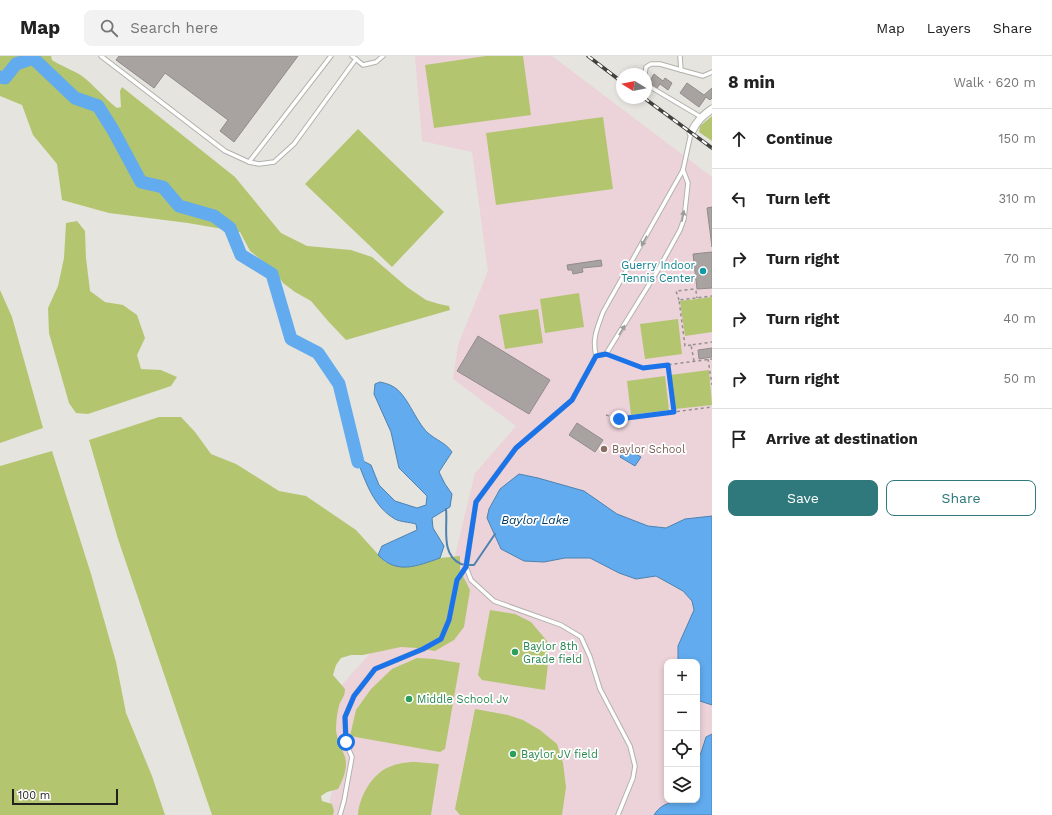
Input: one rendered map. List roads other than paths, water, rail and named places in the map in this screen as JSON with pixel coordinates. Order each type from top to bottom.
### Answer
[{"type":"street","points":[[691,132],[696,122],[712,109]]},
{"type":"lane","points":[[101,56],[225,151],[249,162],[259,164],[274,162],[294,144],[356,59]]},
{"type":"lane","points":[[249,162],[331,56]]},
{"type":"lane","points":[[352,56],[363,65],[376,62],[383,56]]},
{"type":"lane","points":[[680,56],[681,70]]},
{"type":"lane","points":[[646,68],[650,64],[660,64],[703,76],[712,72]]},
{"type":"lane","points":[[652,88],[701,117]]},
{"type":"lane","points":[[340,815],[352,757],[346,742],[345,717],[354,696],[375,669],[423,649],[441,639],[449,620],[457,580],[466,567],[476,502],[516,448],[572,400],[596,356],[594,345],[595,335],[603,312],[683,170],[691,132]]},
{"type":"lane","points":[[596,356],[606,354],[658,270],[680,230],[684,219],[688,183],[683,170]]},
{"type":"lane","points":[[466,567],[471,580],[494,601],[561,625],[581,637],[590,657],[600,689],[630,746],[635,766],[633,778],[618,815]]},
{"type":"water","points":[[380,382],[397,390],[407,401],[423,428],[447,446],[452,452],[439,472],[452,494],[450,507],[432,518],[433,528],[444,546],[440,558],[415,566],[400,567],[392,565],[378,555],[382,546],[417,530],[416,524],[397,520],[381,508],[364,478],[358,462],[363,461],[371,465],[379,485],[395,501],[417,508],[426,505],[427,496],[399,468],[391,432],[374,394],[375,384]]},
{"type":"water","points":[[625,448],[641,457],[635,466],[620,457]]},
{"type":"water","name":"Baylor Lake","points":[[519,474],[538,478],[584,491],[617,514],[648,526],[666,528],[685,519],[712,516],[712,705],[700,701],[700,659],[678,659],[678,646],[694,610],[692,601],[683,591],[656,576],[636,579],[619,573],[590,558],[565,558],[544,562],[524,561],[501,549],[487,518],[489,509],[500,489]]},
{"type":"water","points":[[712,734],[712,815],[654,815],[662,806],[670,803],[700,803],[700,754],[706,737]]},
{"type":"waterway","points":[[0,77],[5,78],[16,64],[33,58],[75,98],[98,106],[113,130],[141,182],[163,187],[179,206],[214,216],[230,228],[241,255],[272,274],[291,339],[318,353],[339,384],[358,462]]},
{"type":"waterway","points":[[446,509],[446,540],[450,554],[454,560],[461,564],[474,565],[495,534]]},
{"type":"railway","points":[[588,56],[616,77]]},
{"type":"railway","points":[[652,104],[712,148]]},
{"type":"place","name":"Guerry Indoor Tennis Center","points":[[703,271]]},
{"type":"place","name":"Baylor School","points":[[604,449]]},
{"type":"place","name":"Baylor 8th Grade field","points":[[515,652]]},
{"type":"place","name":"Middle School Jv","points":[[409,699]]},
{"type":"place","name":"Baylor JV field","points":[[513,754]]}]
